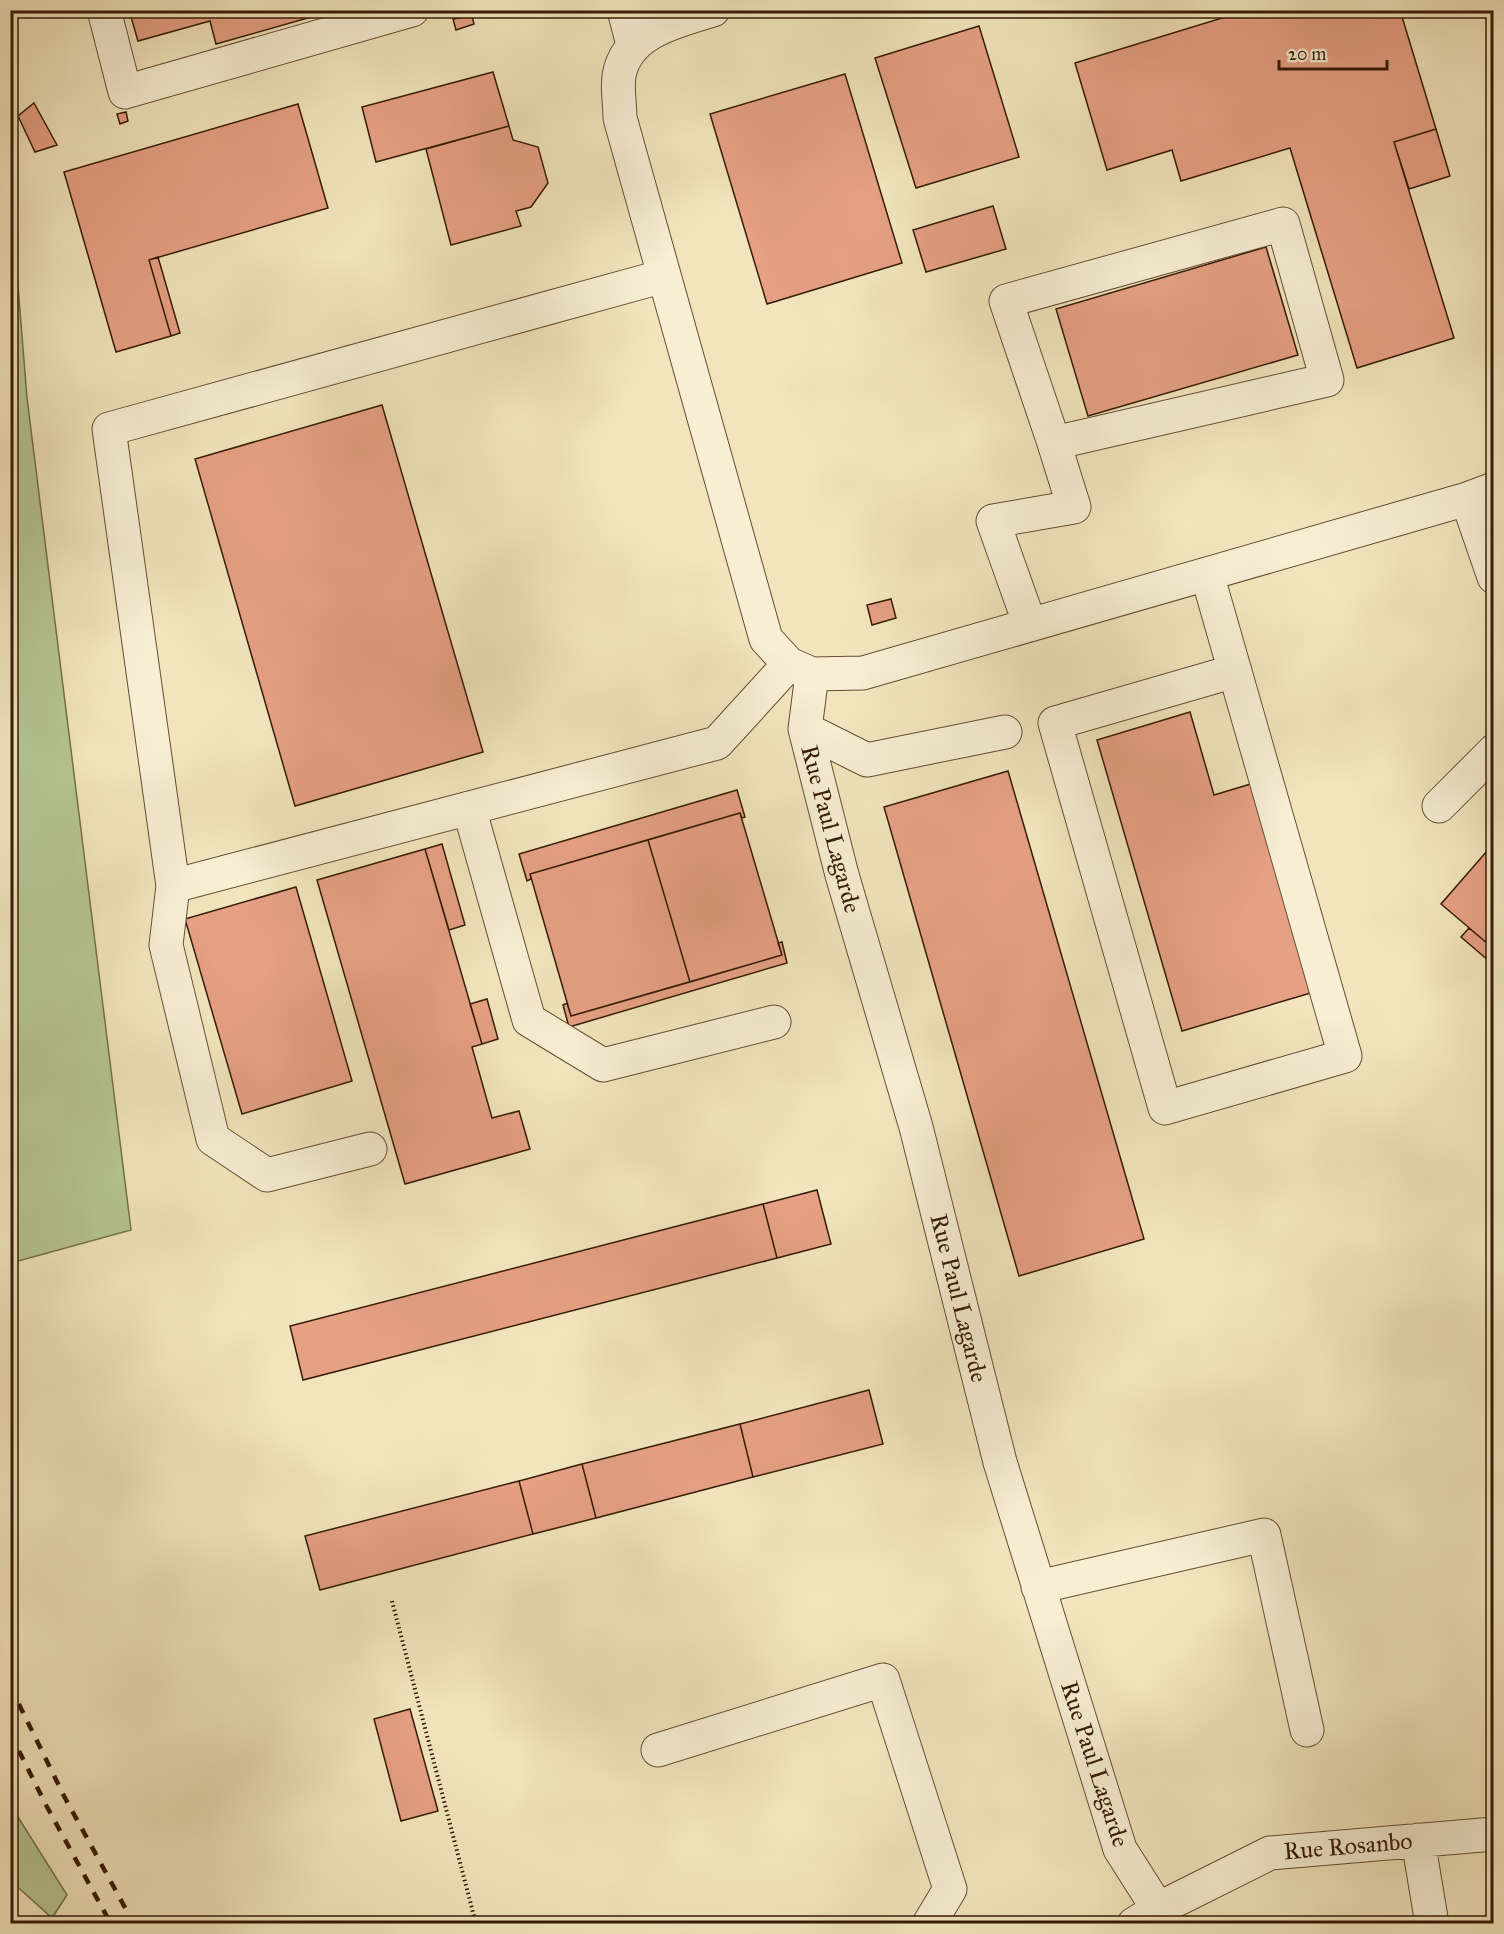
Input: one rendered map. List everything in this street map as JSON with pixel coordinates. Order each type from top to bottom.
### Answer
[{"type":"street","points":[[104,10],[125,92],[412,10]]},
{"type":"street","points":[[624,10],[633,45]]},
{"type":"street","points":[[713,10],[664,25],[633,45],[619,75],[620,118],[766,639],[800,669],[863,673],[1480,494],[1494,577]]},
{"type":"street","points":[[1029,625],[993,522],[1074,507],[1006,301],[1284,224],[1327,380],[1054,443]]},
{"type":"street","points":[[370,1149],[267,1175],[213,1139],[166,945],[173,886],[109,429],[664,276]]},
{"type":"street","points":[[1207,574],[1235,671],[1345,1056],[1165,1108],[1055,723],[1235,671]]},
{"type":"street","points":[[173,886],[717,743],[800,669]]},
{"type":"street","name":"Rue Paul Lagarde","points":[[800,669],[805,729],[842,875],[916,1127],[999,1462],[1120,1849],[1150,1919]]},
{"type":"street","points":[[805,729],[867,760],[1005,732]]},
{"type":"street","points":[[1439,806],[1494,751]]},
{"type":"street","points":[[469,808],[529,1020],[603,1065],[774,1022]]},
{"type":"street","points":[[1038,1587],[1264,1535],[1307,1730]]},
{"type":"street","points":[[658,1750],[883,1680],[950,1888],[929,1923]]},
{"type":"street","name":"Rue Rosanbo","points":[[1150,1919],[1270,1852],[1494,1834]]},
{"type":"street","points":[[1418,1840],[1432,1923]]},
{"type":"path","points":[[392,1601],[476,1923]]},
{"type":"green space","points":[[10,186],[27,398],[131,1230],[11,1263]]},
{"type":"green space","points":[[11,1806],[67,1895],[52,1918],[11,1881]]},
{"type":"building","points":[[129,10],[336,10],[216,44],[210,21],[138,41]]},
{"type":"building","points":[[1248,10],[1400,10],[1436,129],[1394,142],[1454,338],[1357,368],[1290,148],[1181,181],[1172,150],[1107,170],[1075,63]]},
{"type":"building","points":[[472,16],[474,24],[456,30],[453,19]]},
{"type":"building","points":[[979,26],[1019,157],[916,188],[875,58]]},
{"type":"building","points":[[493,72],[509,126],[376,162],[362,107]]},
{"type":"building","points":[[845,74],[902,263],[767,304],[710,114]]},
{"type":"building","points":[[34,103],[57,145],[35,152],[18,116]]},
{"type":"building","points":[[298,104],[328,208],[149,260],[171,336],[116,352],[64,172]]},
{"type":"building","points":[[126,112],[128,121],[120,124],[117,114]]},
{"type":"building","points":[[509,126],[513,140],[538,147],[548,183],[531,207],[516,211],[521,226],[451,245],[426,149]]},
{"type":"building","points":[[1436,129],[1450,176],[1409,189],[1394,142]]},
{"type":"building","points":[[993,206],[1006,249],[926,272],[913,230]]},
{"type":"building","points":[[1266,247],[1298,355],[1088,416],[1056,309]]},
{"type":"building","points":[[158,257],[180,333],[171,336],[149,260]]},
{"type":"building","points":[[382,405],[483,752],[295,806],[195,459]]},
{"type":"building","points":[[891,599],[896,618],[872,625],[867,605]]},
{"type":"building","points":[[1190,712],[1214,795],[1254,783],[1314,992],[1182,1031],[1097,740]]},
{"type":"building","points":[[1008,771],[1144,1239],[1019,1276],[884,807]]},
{"type":"building","points":[[737,790],[745,817],[742,818],[740,813],[530,874],[531,879],[527,881],[519,854]]},
{"type":"building","points":[[740,813],[782,955],[690,982],[648,840]]},
{"type":"building","points":[[648,840],[690,982],[571,1016],[530,874]]},
{"type":"building","points":[[1494,843],[1494,949],[1441,904]]},
{"type":"building","points":[[442,844],[465,925],[449,930],[425,849]]},
{"type":"building","points":[[425,849],[482,1044],[472,1047],[492,1118],[519,1111],[530,1149],[405,1184],[317,880]]},
{"type":"building","points":[[296,887],[352,1081],[242,1114],[185,919]]},
{"type":"building","points":[[1469,928],[1494,949],[1494,956],[1489,961],[1461,937]]},
{"type":"building","points":[[782,942],[787,963],[569,1027],[563,1005],[567,1003],[571,1016],[782,955],[778,943]]},
{"type":"building","points":[[487,999],[498,1039],[482,1044],[470,1004]]},
{"type":"building","points":[[817,1190],[831,1244],[777,1258],[763,1204]]},
{"type":"building","points":[[763,1204],[777,1258],[303,1380],[290,1326]]},
{"type":"building","points":[[869,1390],[883,1444],[753,1477],[740,1424]]},
{"type":"building","points":[[740,1424],[753,1477],[596,1518],[582,1464]]},
{"type":"building","points":[[582,1464],[596,1518],[533,1534],[519,1481]]},
{"type":"building","points":[[519,1481],[533,1534],[320,1590],[305,1536]]},
{"type":"building","points":[[410,1709],[438,1811],[401,1821],[374,1719]]},
{"type":"railway","points":[[10,1686],[64,1796],[134,1924]]},
{"type":"railway","points":[[10,1733],[46,1805],[111,1924]]},
{"type":"railway","points":[[10,1912],[24,1924]]}]
